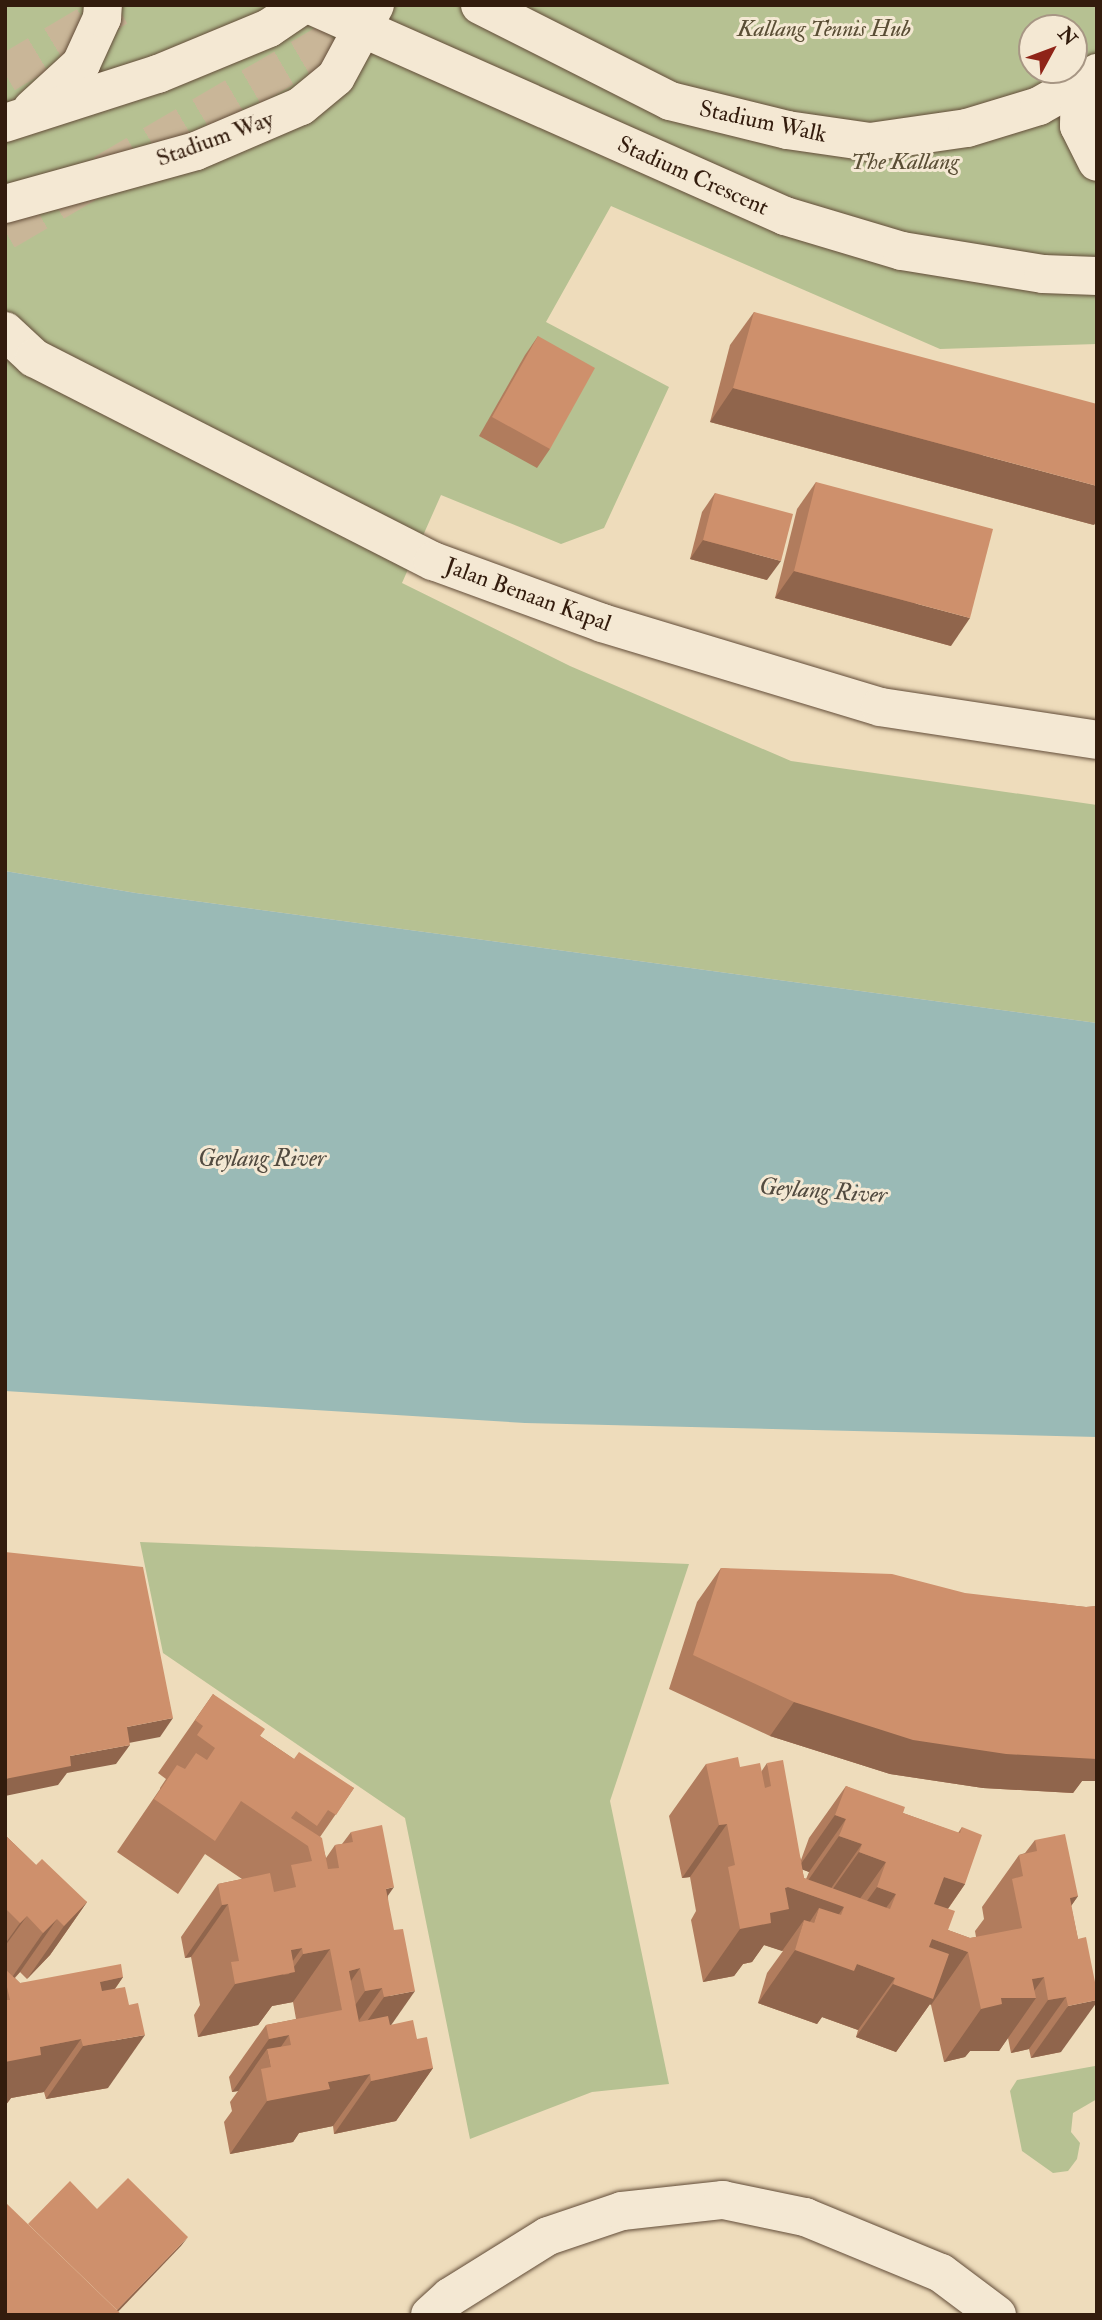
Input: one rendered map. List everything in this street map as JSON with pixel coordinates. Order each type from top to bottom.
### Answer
[{"type":"street","points":[[14,120],[81,64],[102,18],[103,5]]},
{"type":"street","points":[[14,120],[158,74],[269,28],[303,5]]},
{"type":"street","name":"Stadium Crescent","points":[[310,5],[369,18],[785,216],[902,251],[1043,274],[1094,274]]},
{"type":"street","name":"Stadium Walk","points":[[480,5],[670,102],[788,130],[870,142],[967,128],[1039,106],[1078,84]]},
{"type":"street","name":"Stadium Way","points":[[5,204],[196,151],[301,106],[336,76],[369,18]]},
{"type":"street","points":[[1087,84],[1079,126],[1097,162]]},
{"type":"street","name":"Jalan Benaan Kapal","points":[[5,331],[34,358],[433,561],[602,623],[880,707],[1097,740]]},
{"type":"street","points":[[430,2315],[450,2297],[548,2236],[622,2211],[723,2200],[805,2217],[941,2273],[997,2315]]},
{"type":"green space","points":[[5,5],[1097,5],[1097,344],[940,349],[611,206],[546,322],[669,387],[604,528],[561,544],[441,495],[402,583],[570,666],[791,761],[1097,805],[1097,1023],[136,893],[5,871]]},
{"type":"green space","points":[[140,1542],[689,1564],[610,1801],[669,2084],[592,2092],[470,2139],[405,1818],[163,1653]]},
{"type":"green space","points":[[1095,2066],[1097,2099],[1073,2113],[1071,2132],[1080,2143],[1077,2159],[1068,2171],[1053,2173],[1022,2151],[1010,2091],[1017,2080]]},
{"type":"water","name":"Geylang River","points":[[5,871],[136,893],[1097,1023],[1097,1437],[525,1423],[5,1391]]},
{"type":"building","points":[[754,312],[1097,404],[1097,486],[733,388]]},
{"type":"building","points":[[538,336],[595,368],[550,449],[492,417]]},
{"type":"building","points":[[816,482],[993,529],[970,618],[794,571]]},
{"type":"building","points":[[715,493],[793,514],[781,561],[703,540]]},
{"type":"building","points":[[5,1552],[143,1567],[173,1718],[127,1727],[130,1745],[70,1756],[71,1766],[5,1779]]},
{"type":"building","points":[[721,1568],[892,1574],[965,1593],[1097,1606],[1097,1759],[1006,1754],[913,1740],[794,1702],[693,1655]]},
{"type":"building","points":[[213,1694],[265,1729],[260,1736],[294,1759],[299,1752],[354,1788],[336,1815],[328,1810],[317,1826],[296,1811],[291,1818],[322,1838],[328,1869],[339,1868],[335,1845],[353,1842],[351,1832],[382,1825],[394,1887],[386,1889],[394,1930],[403,1929],[415,1991],[384,1997],[382,1988],[365,1991],[360,1968],[349,1971],[359,2022],[388,2016],[390,2025],[413,2020],[417,2039],[427,2037],[433,2068],[371,2081],[370,2074],[328,2082],[330,2089],[267,2101],[261,2069],[271,2067],[267,2049],[291,2045],[289,2035],[269,2039],[266,2025],[342,2010],[330,1949],[303,1954],[302,1948],[291,1950],[295,1972],[235,1984],[231,1962],[239,1961],[228,1904],[222,1905],[218,1884],[270,1873],[274,1892],[296,1887],[291,1865],[312,1861],[308,1846],[241,1801],[215,1841],[154,1799],[177,1765],[185,1769],[196,1753],[207,1760],[215,1748],[197,1735],[203,1726],[195,1720]]},
{"type":"building","points":[[738,1757],[740,1767],[760,1763],[765,1788],[771,1786],[767,1763],[783,1760],[804,1878],[890,1909],[896,1894],[877,1887],[886,1862],[859,1852],[862,1844],[839,1836],[846,1819],[835,1815],[846,1786],[905,1807],[903,1813],[960,1833],[962,1827],[982,1835],[965,1884],[944,1877],[934,1904],[955,1911],[948,1930],[970,1938],[1022,1928],[1012,1879],[1023,1876],[1019,1855],[1037,1851],[1035,1840],[1065,1834],[1078,1896],[1070,1898],[1078,1939],[1086,1937],[1097,2000],[1068,2006],[1066,1997],[1048,2000],[1044,1977],[1032,1979],[1036,1998],[1001,1998],[1002,2004],[981,2009],[968,1952],[932,1939],[929,1947],[949,1954],[933,1999],[893,1984],[895,1978],[857,1964],[854,1971],[795,1950],[804,1920],[814,1923],[819,1908],[841,1915],[844,1907],[788,1887],[785,1888],[789,1909],[770,1913],[771,1923],[740,1929],[728,1867],[735,1865],[727,1824],[719,1825],[706,1764]]},
{"type":"building","points":[[5,1835],[36,1865],[42,1859],[87,1902],[64,1926],[57,1919],[43,1933],[27,1916],[20,1923],[5,1908]]},
{"type":"building","points":[[121,1964],[123,1977],[100,1982],[102,1991],[125,1987],[129,2005],[138,2003],[145,2035],[83,2046],[81,2039],[40,2047],[41,2055],[5,2062],[5,2000],[10,2000],[5,1985],[5,1969],[20,1983]]},
{"type":"building","points":[[128,2178],[188,2237],[117,2310],[28,2224],[70,2181],[97,2209]]},
{"type":"building","points":[[5,2202],[122,2315],[5,2315]]},
{"type":"tunnel","points":[[5,74],[118,7]]},
{"type":"tunnel","points":[[5,231],[380,12]]},
{"type":"park label","name":"Kallang Tennis Hub","points":[[824,29]]},
{"type":"park label","name":"The Kallang","points":[[905,162]]}]
